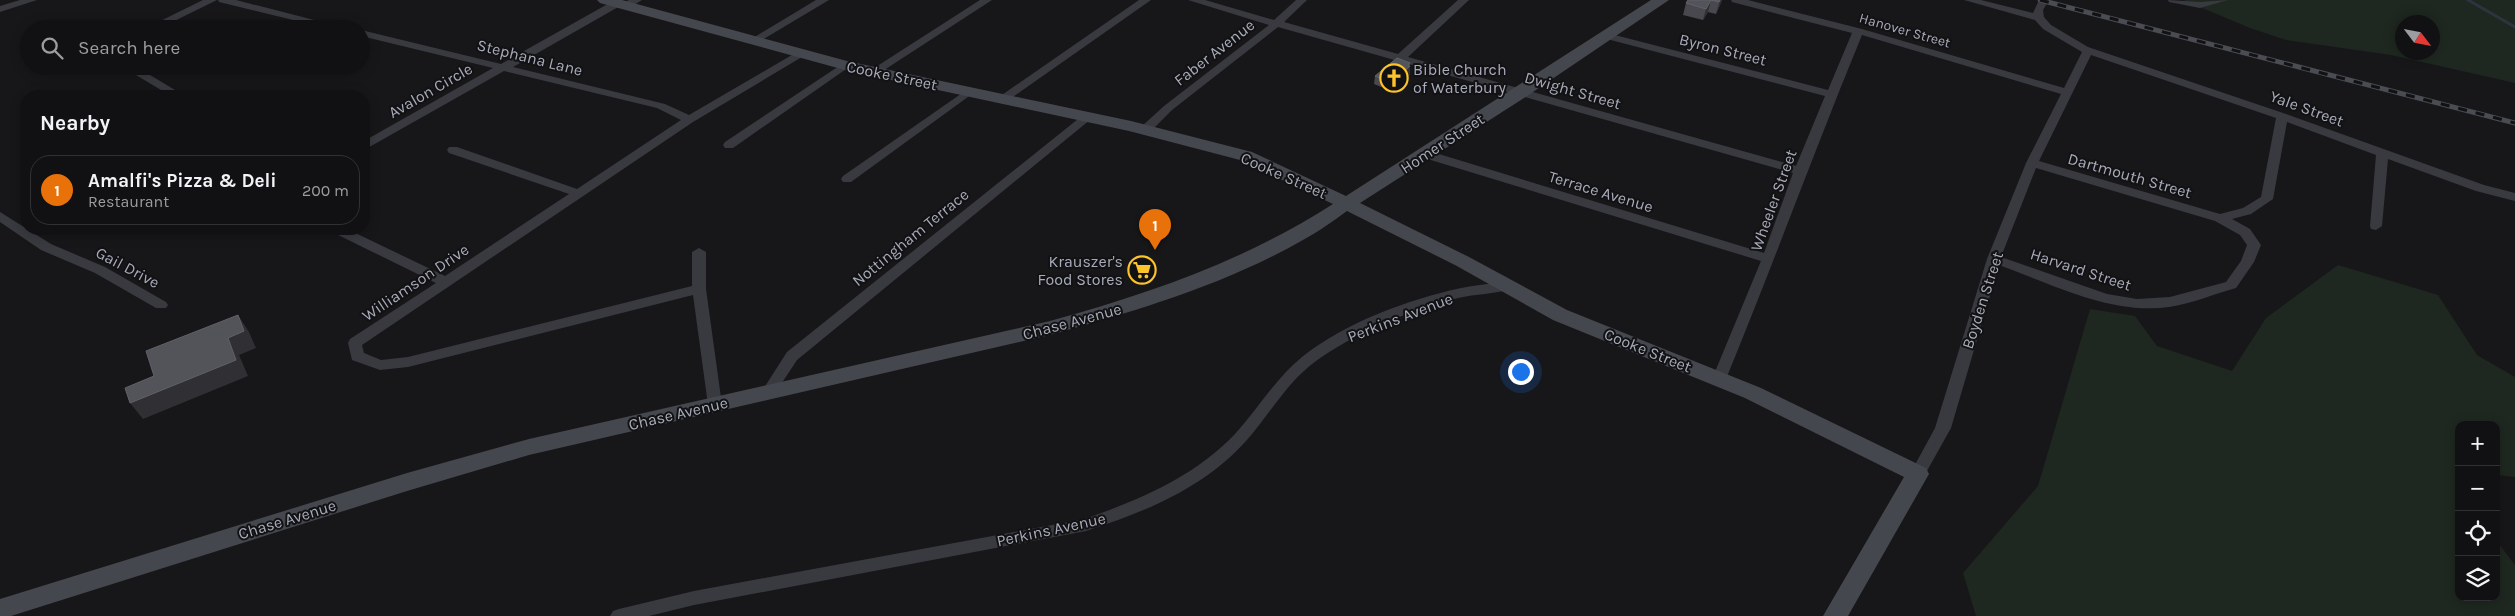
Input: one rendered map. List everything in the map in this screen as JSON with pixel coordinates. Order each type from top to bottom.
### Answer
[{"type":"main road","name":"Homer Street","points":[[1348,204],[1661,0]]},
{"type":"main road","name":"Cooke Street","points":[[621,2],[845,65],[1146,130],[1250,158],[1462,261],[1575,321],[1719,379],[1918,474]]},
{"type":"main road","name":"Chase Avenue","points":[[0,609],[478,461],[561,439],[767,394],[1050,328],[1158,296],[1244,262],[1309,228],[1348,204]]},
{"type":"main road","name":"Boyden Street","points":[[1835,616],[1918,474]]},
{"type":"street","points":[[0,9],[32,0]]},
{"type":"street","points":[[168,20],[212,0]]},
{"type":"street","points":[[223,0],[306,20]]},
{"type":"street","points":[[753,40],[824,0]]},
{"type":"street","points":[[874,72],[987,0]]},
{"type":"street","points":[[1003,99],[1146,0]]},
{"type":"street","name":"Dwight Street","points":[[1193,0],[1800,171]]},
{"type":"street","name":"Faber Avenue","points":[[1146,130],[1163,112],[1276,24],[1302,0]]},
{"type":"street","points":[[1399,59],[1464,0]]},
{"type":"street","name":"Hanover Street","points":[[1736,0],[1858,31],[2066,92]]},
{"type":"street","points":[[1969,0],[2039,18],[2057,34],[2088,51]]},
{"type":"street","points":[[2039,18],[2038,10],[2044,0]]},
{"type":"street","points":[[2173,0],[2200,5],[2223,0]]},
{"type":"street","name":"Avalon Circle","points":[[370,143],[503,66],[621,2]]},
{"type":"street","name":"Wheeler Street","points":[[1719,379],[1769,259],[1800,171],[1858,31]]},
{"type":"street","name":"Stephana Lane","points":[[370,35],[661,106],[689,120]]},
{"type":"street","name":"Byron Street","points":[[1607,36],[1831,94]]},
{"type":"street","name":"Boyden Street","points":[[1918,474],[1943,428],[1994,258],[2032,163],[2088,51]]},
{"type":"street","name":"Yale Street","points":[[2088,51],[2282,116],[2480,188],[2515,197]]},
{"type":"street","name":"Williamson Drive","points":[[699,290],[408,362],[380,365],[357,356],[355,343],[448,283],[577,193],[689,120],[802,54]]},
{"type":"street","points":[[729,145],[845,65]]},
{"type":"street","points":[[142,75],[168,90]]},
{"type":"street","points":[[847,179],[968,92]]},
{"type":"street","points":[[2220,218],[2246,211],[2267,199],[2282,116]]},
{"type":"street","name":"Nottingham Terrace","points":[[767,394],[792,356],[818,333],[1087,117]]},
{"type":"street","points":[[453,150],[577,193]]},
{"type":"street","points":[[2376,226],[2382,153]]},
{"type":"street","name":"Terrace Avenue","points":[[1425,154],[1769,259]]},
{"type":"street","name":"Dartmouth Street","points":[[2032,163],[2220,218]]},
{"type":"street","name":"Gail Drive","points":[[0,216],[20,229]]},
{"type":"street","name":"Harvard Street","points":[[1994,258],[2105,298],[2137,304],[2170,302],[2231,285],[2247,262],[2254,246],[2245,232],[2220,218]]},
{"type":"street","name":"Gail Drive","points":[[28,235],[46,247],[100,270],[161,305]]},
{"type":"street","points":[[349,235],[448,283]]},
{"type":"street","points":[[700,252],[699,290],[715,405]]},
{"type":"street","name":"Perkins Avenue","points":[[619,616],[694,598],[1086,525],[1147,504],[1197,477],[1240,437],[1277,389],[1317,354],[1349,335],[1403,312],[1460,293],[1506,286]]},
{"type":"shaded area","points":[[2183,0],[2515,0],[2515,83],[2413,60],[2440,60],[2440,15],[2395,15],[2395,56],[2286,40],[2250,28]]},
{"type":"shaded area","points":[[2338,265],[2438,295],[2477,355],[2515,377],[2515,477],[2500,475],[2500,421],[2455,421],[2455,601],[2500,601],[2500,545],[2515,565],[2515,616],[1976,616],[1963,573],[2038,486],[2090,309],[2135,316],[2157,346],[2232,371],[2266,318]]},
{"type":"building","points":[[1688,0],[1711,0],[1706,9],[1686,3]]},
{"type":"building","points":[[1397,58],[1410,63],[1408,66],[1410,66],[1392,83],[1375,76]]},
{"type":"building","points":[[238,315],[244,331],[228,338],[236,360],[130,403],[125,388],[154,376],[146,351]]},
{"type":"waterway","points":[[2468,0],[2515,27]]},
{"type":"railway","points":[[2040,0],[2515,123]]},
{"type":"place","name":"Bible Church of Waterbury","points":[[1394,78]]},
{"type":"place","name":"Amalfi's Pizza & Deli","points":[[1155,250]]},
{"type":"place","name":"Krauszer's Food Stores","points":[[1142,270]]}]
